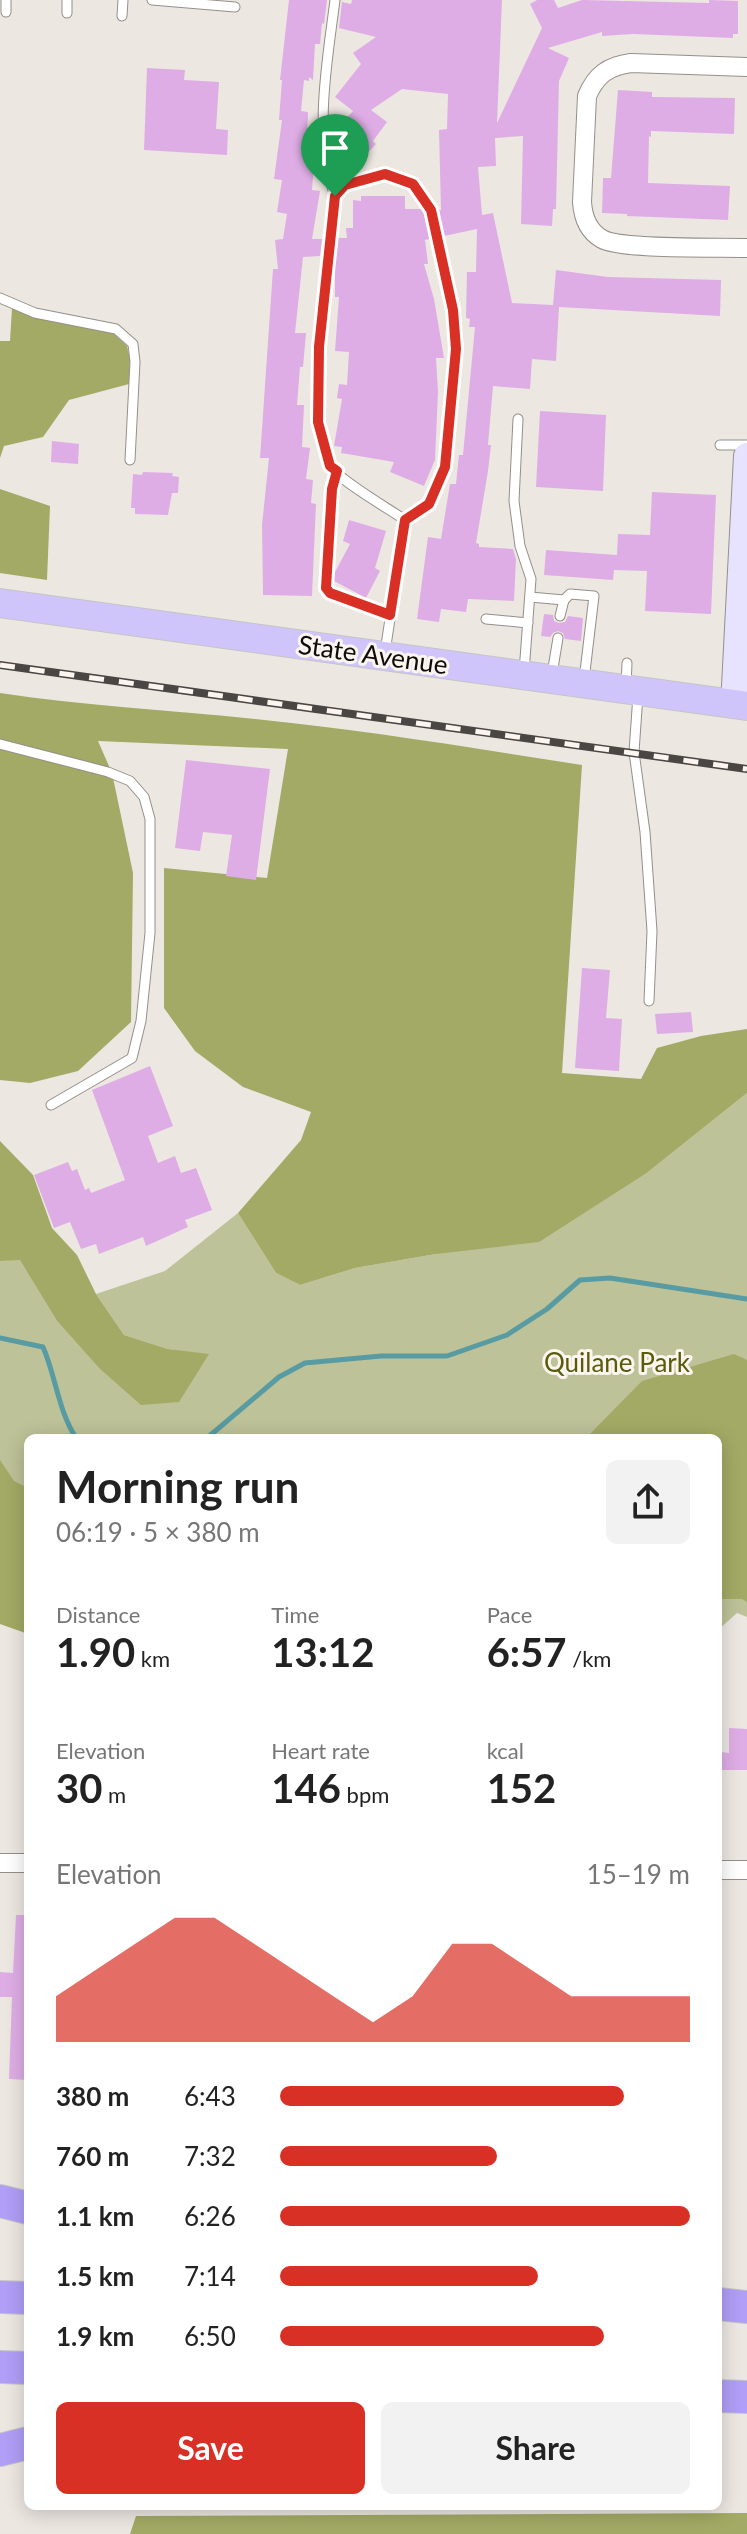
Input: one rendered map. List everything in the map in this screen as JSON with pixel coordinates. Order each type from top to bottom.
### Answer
[{"type":"highway","points":[[0,2201],[24,2207]]},
{"type":"highway","points":[[0,2297],[24,2298]]},
{"type":"highway","points":[[722,2304],[747,2307]]},
{"type":"highway","points":[[722,2324],[747,2325]]},
{"type":"highway","points":[[0,2367],[24,2368]]},
{"type":"highway","points":[[722,2396],[747,2397]]},
{"type":"highway","points":[[722,2409],[747,2409]]},
{"type":"highway","points":[[0,2450],[24,2444]]},
{"type":"main road","name":"State Avenue","points":[[0,603],[584,684],[631,681],[740,706]]},
{"type":"street","points":[[747,67],[631,63],[616,65],[603,72],[593,82],[587,96],[582,202],[587,225],[604,241],[616,244],[747,248]]},
{"type":"street","points":[[740,706],[747,456]]},
{"type":"street","points":[[0,1863],[24,1863]]},
{"type":"street","points":[[722,1870],[747,1870]]},
{"type":"lane","points":[[6,0],[6,12]]},
{"type":"lane","points":[[67,0],[67,13]]},
{"type":"lane","points":[[122,16],[123,0]]},
{"type":"lane","points":[[152,0],[235,7]]},
{"type":"lane","points":[[335,0],[323,94],[326,171],[335,196],[319,347],[318,422],[330,466],[405,520]]},
{"type":"lane","points":[[335,196],[345,185],[385,174],[413,184],[431,210],[453,310],[456,349],[445,467],[429,504],[405,520],[384,656]]},
{"type":"lane","points":[[0,298],[35,313],[116,329],[133,344],[135,362],[130,460]]},
{"type":"lane","points":[[518,419],[514,501],[520,546],[531,579],[528,623],[537,678]]},
{"type":"lane","points":[[720,445],[747,445]]},
{"type":"lane","points":[[337,471],[332,489],[326,588],[330,593],[390,615]]},
{"type":"lane","points":[[560,616],[564,600],[570,594],[594,596],[584,684]]},
{"type":"lane","points":[[530,597],[564,600]]},
{"type":"lane","points":[[486,619],[528,623]]},
{"type":"lane","points":[[537,678],[558,638]]},
{"type":"lane","points":[[631,681],[634,752],[647,854],[652,931],[649,1001]]},
{"type":"lane","points":[[0,744],[108,772],[130,781],[144,797],[150,819],[150,933],[141,1021],[132,1058],[51,1105]]},
{"type":"green space","points":[[12,308],[68,324],[112,332],[127,346],[129,384],[69,400],[43,437],[4,446],[0,458],[0,341],[10,341]]},
{"type":"green space","points":[[0,489],[50,506],[47,580],[0,573]]},
{"type":"green space","points":[[0,693],[337,728],[582,765],[562,1073],[641,1079],[657,1048],[701,1036],[747,1029],[747,1093],[648,1172],[539,1242],[436,1254],[355,1268],[300,1285],[276,1273],[238,1213],[301,1140],[311,1112],[243,1087],[195,1051],[164,1008],[164,868],[267,878],[288,749],[98,741],[112,773],[133,873],[131,1022],[78,1071],[30,1083],[0,1080]]},
{"type":"green space","name":"Quilane Park","points":[[747,1093],[747,1617],[737,1613],[722,1626],[722,1434],[24,1434],[24,1589],[0,1588],[0,1261],[20,1259],[57,1321],[98,1367],[208,1355],[168,1349],[124,1335],[96,1294],[165,1271],[238,1213],[276,1273],[300,1285],[355,1268],[436,1254],[648,1172]]},
{"type":"green space","points":[[0,1141],[33,1175],[52,1228],[77,1255],[96,1294],[124,1335],[168,1349],[209,1354],[179,1402],[141,1405],[98,1367],[57,1321],[20,1260],[0,1261]]},
{"type":"green space","points":[[734,1354],[747,1360],[747,1602],[722,1599],[722,1434],[590,1434],[642,1381]]},
{"type":"green space","points":[[0,1460],[14,1481],[24,1486],[24,1633],[0,1624]]},
{"type":"green space","points":[[747,2513],[747,2534],[130,2534],[136,2516]]},
{"type":"building","points":[[289,0],[327,0],[320,44],[315,44],[313,80],[309,77],[309,81],[304,80],[301,111],[308,112],[306,160],[315,150],[312,190],[320,191],[312,239],[322,239],[320,256],[303,257],[295,333],[306,333],[297,405],[304,405],[302,447],[310,448],[306,479],[313,480],[311,503],[316,504],[312,596],[263,595],[262,525],[269,458],[260,458],[273,269],[278,269],[275,240],[283,239],[287,214],[277,212],[282,180],[274,179],[282,120],[279,120],[280,80]]},
{"type":"building","points":[[352,0],[502,0],[497,123],[542,28],[530,4],[537,0],[554,0],[558,8],[582,0],[738,1],[738,34],[733,34],[733,38],[633,34],[602,36],[602,32],[548,48],[569,58],[559,81],[556,209],[553,209],[552,226],[521,224],[523,136],[495,138],[496,166],[478,167],[482,215],[493,213],[512,303],[553,305],[556,270],[608,277],[721,280],[720,316],[559,307],[556,361],[532,359],[530,389],[493,386],[488,445],[491,445],[476,543],[479,547],[513,549],[516,559],[514,601],[468,599],[466,612],[441,609],[439,622],[417,619],[428,537],[441,539],[450,484],[456,484],[459,455],[463,455],[475,327],[469,327],[470,319],[466,318],[467,272],[476,272],[477,229],[444,236],[439,210],[439,130],[447,129],[448,94],[402,89],[371,110],[387,122],[373,141],[376,144],[360,161],[331,135],[353,111],[335,97],[361,64],[353,53],[376,37],[339,28],[342,2],[351,4]]},
{"type":"building","points":[[147,68],[185,70],[184,80],[219,82],[216,129],[228,130],[227,155],[144,150]]},
{"type":"building","points":[[618,90],[652,92],[652,97],[735,98],[734,134],[651,131],[649,136],[648,183],[730,186],[728,220],[602,213],[603,178],[611,178]]},
{"type":"building","points":[[361,196],[405,196],[405,209],[421,209],[424,213],[430,239],[425,240],[428,264],[424,264],[434,299],[444,358],[436,358],[435,460],[424,486],[390,472],[394,462],[341,453],[342,447],[334,446],[342,399],[337,398],[339,384],[347,385],[349,352],[335,351],[339,297],[335,297],[335,254],[337,238],[347,238],[346,228],[353,228],[353,200],[361,201]]},
{"type":"building","points":[[540,411],[606,415],[603,491],[536,487]]},
{"type":"building","points":[[52,441],[79,444],[78,464],[51,462]]},
{"type":"building","points":[[143,472],[173,473],[172,476],[179,477],[178,493],[172,493],[168,515],[135,514],[135,508],[131,508],[133,474],[142,475]]},
{"type":"building","points":[[652,492],[716,495],[711,614],[645,611],[647,571],[614,570],[613,580],[544,575],[546,550],[617,555],[618,534],[650,535]]},
{"type":"building","points":[[349,520],[386,531],[375,568],[380,571],[366,598],[334,581],[334,574],[350,544],[343,541]]},
{"type":"building","points":[[544,614],[553,615],[554,621],[559,623],[565,622],[568,616],[583,618],[581,641],[565,639],[563,633],[558,631],[550,637],[541,636]]},
{"type":"building","points":[[186,760],[270,769],[256,880],[226,876],[232,835],[203,832],[200,851],[175,848]]},
{"type":"building","points":[[582,968],[610,970],[606,1018],[622,1019],[619,1071],[575,1068]]},
{"type":"building","points":[[691,1012],[693,1032],[657,1034],[655,1014]]},
{"type":"building","points":[[150,1066],[173,1126],[148,1136],[158,1163],[175,1156],[181,1173],[196,1168],[212,1210],[185,1220],[188,1227],[146,1246],[143,1237],[99,1254],[96,1244],[81,1249],[70,1222],[54,1228],[34,1175],[68,1162],[72,1171],[77,1169],[85,1190],[89,1188],[91,1193],[125,1180],[92,1090]]},
{"type":"building","points":[[729,1728],[747,1729],[747,1770],[722,1770],[722,1752],[729,1753]]},
{"type":"building","points":[[16,1915],[24,1915],[24,2080],[9,2079],[12,1997],[0,1997],[0,1972],[13,1973]]},
{"type":"waterway","points":[[212,1434],[279,1377],[305,1363],[381,1356],[447,1356],[507,1335],[547,1309],[580,1280],[610,1278],[747,1299]]},
{"type":"waterway","points":[[0,1338],[43,1347],[74,1434]]},
{"type":"railway","points":[[0,665],[747,769]]},
{"type":"route","points":[[385,174],[413,184],[431,210],[453,310],[456,349],[445,467],[429,504],[405,520],[390,615],[330,593],[326,588],[332,489],[337,471],[330,466],[318,422],[319,347],[335,196],[345,185],[385,174]]}]
